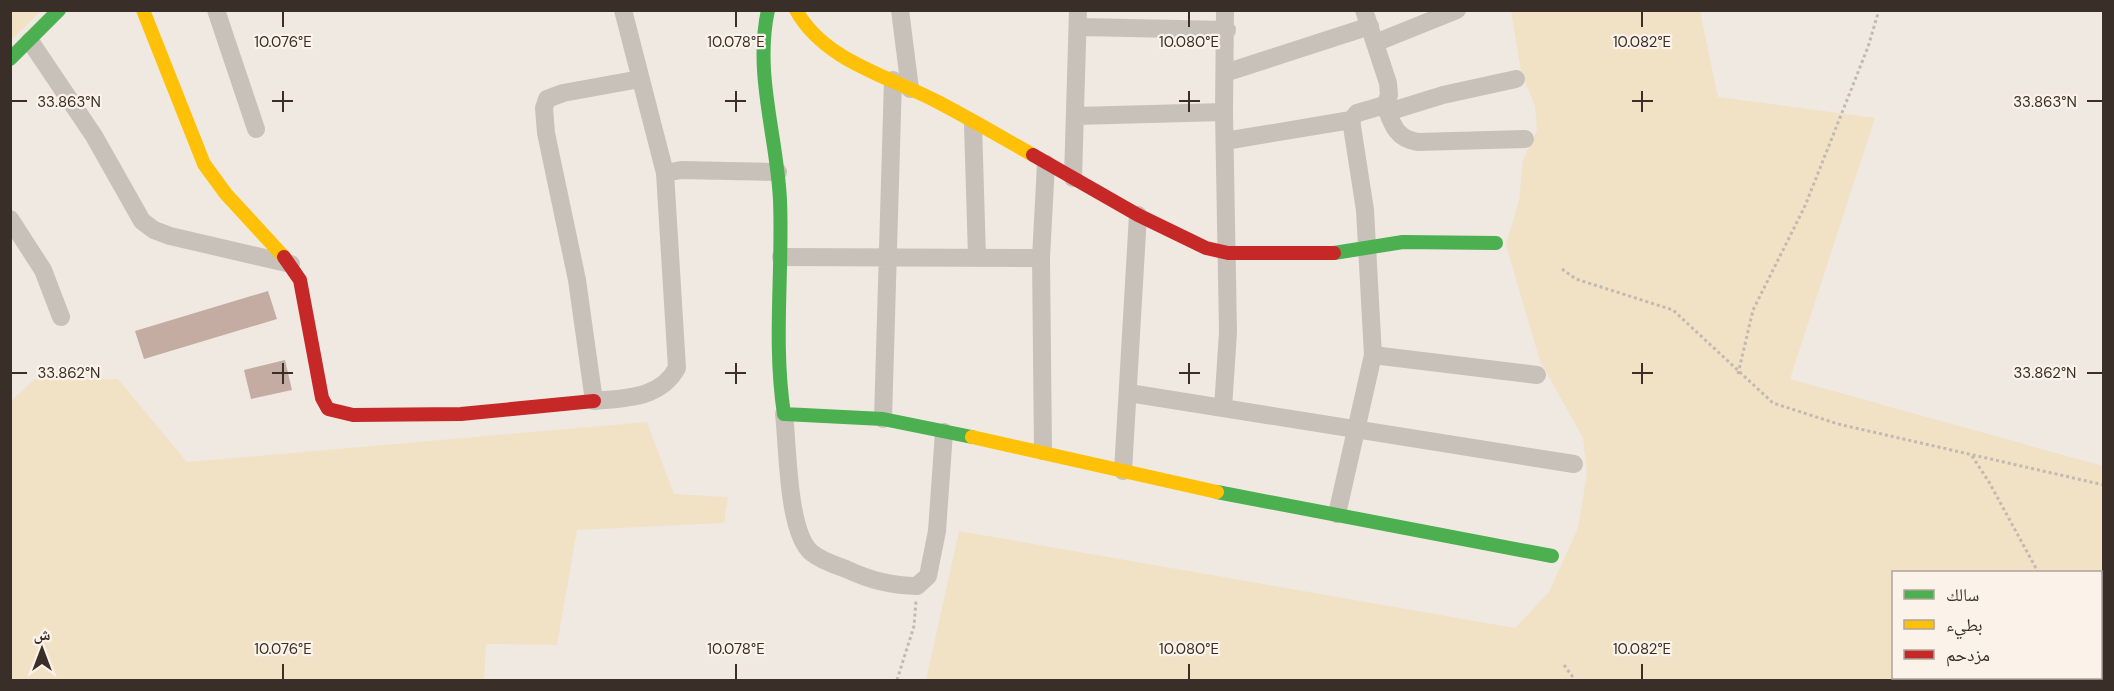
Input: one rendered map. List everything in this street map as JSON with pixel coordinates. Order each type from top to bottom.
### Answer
[{"type":"street","points":[[10,59],[59,10]]},
{"type":"street","points":[[143,10],[204,164],[212,178],[228,199],[291,264],[300,280],[322,398],[328,409],[353,415],[461,414],[648,395],[671,378],[677,368],[665,173],[623,10]]},
{"type":"street","points":[[216,10],[256,129]]},
{"type":"street","points":[[768,10],[762,30],[760,53],[778,172],[781,257],[779,366],[796,517],[804,543],[812,553],[857,575],[897,586],[917,586],[928,576],[937,531],[944,432]]},
{"type":"street","points":[[796,10],[802,21],[827,46],[862,67],[910,89],[1137,215],[1206,248],[1228,253],[1332,253],[1403,242],[1496,243]]},
{"type":"street","points":[[900,10],[910,89]]},
{"type":"street","points":[[1223,408],[1228,332],[1224,112],[1227,30],[1225,10]]},
{"type":"street","points":[[1225,73],[1369,26],[1457,10]]},
{"type":"street","points":[[1073,178],[1079,19],[1227,30]]},
{"type":"street","points":[[1369,26],[1388,83],[1387,109],[1398,136],[1408,141],[1525,139]]},
{"type":"street","points":[[30,41],[94,136],[142,221],[154,230],[170,236],[291,264]]},
{"type":"street","points":[[594,400],[583,314],[546,133],[544,108],[547,99],[563,93],[640,79]]},
{"type":"street","points":[[1225,141],[1351,120],[1357,113],[1387,109],[1516,79]]},
{"type":"street","points":[[883,419],[885,257],[892,80]]},
{"type":"street","points":[[1076,116],[1224,112]]},
{"type":"street","points":[[1337,514],[1373,355],[1365,210],[1351,120]]},
{"type":"street","points":[[973,124],[977,257]]},
{"type":"street","points":[[1043,451],[1041,258],[1046,164]]},
{"type":"street","points":[[665,173],[681,170],[778,172]]},
{"type":"street","points":[[1123,471],[1137,215]]},
{"type":"street","points":[[10,219],[43,270],[61,316]]},
{"type":"street","points":[[781,257],[1041,258]]},
{"type":"street","points":[[1373,355],[1537,375]]},
{"type":"street","points":[[1129,393],[1574,464]]},
{"type":"street","points":[[784,414],[883,419],[1043,451],[1123,471],[1552,556]]},
{"type":"path","points":[[1738,374],[1753,309],[1805,206],[1868,47],[1879,10]]},
{"type":"path","points":[[1562,269],[1576,279],[1651,301],[1673,310],[1738,374],[1773,403],[1838,424],[2103,485]]},
{"type":"path","points":[[1971,454],[1989,482],[2037,571]]},
{"type":"path","points":[[897,681],[914,626],[917,586]]},
{"type":"path","points":[[1564,665],[1575,681]]},
{"type":"sand","points":[[11,11],[41,11],[11,40]]},
{"type":"sand","points":[[1511,11],[1700,11],[1718,97],[1875,118],[1790,379],[2103,466],[2103,680],[926,680],[959,531],[1515,628],[1549,592],[1578,528],[1587,473],[1583,438],[1540,361],[1506,245],[1519,200],[1523,160],[1537,130],[1535,106],[1521,72]]},
{"type":"sand","points":[[35,379],[118,379],[187,462],[647,422],[674,494],[728,497],[724,523],[577,530],[557,645],[486,644],[484,680],[11,680],[11,401]]},
{"type":"building","points":[[268,291],[277,319],[144,359],[135,331]]},
{"type":"building","points":[[285,360],[292,390],[251,399],[244,370]]},
{"type":"traffic: fast","points":[[10,59],[59,10]]},
{"type":"traffic: fast","points":[[768,10],[764,34],[764,58],[780,200],[779,360],[784,414],[883,419],[972,437]]},
{"type":"traffic: fast","points":[[1334,253],[1403,242],[1496,243]]},
{"type":"traffic: fast","points":[[1217,492],[1552,556]]},
{"type":"traffic: slow","points":[[143,10],[204,164],[226,194],[284,257]]},
{"type":"traffic: slow","points":[[796,10],[808,28],[840,55],[936,101],[1033,155]]},
{"type":"traffic: slow","points":[[972,437],[1217,492]]},
{"type":"traffic: jam","points":[[1033,155],[1138,215],[1206,248],[1228,253],[1334,253]]},
{"type":"traffic: jam","points":[[284,257],[300,280],[322,398],[328,409],[353,415],[461,414],[594,401]]}]
